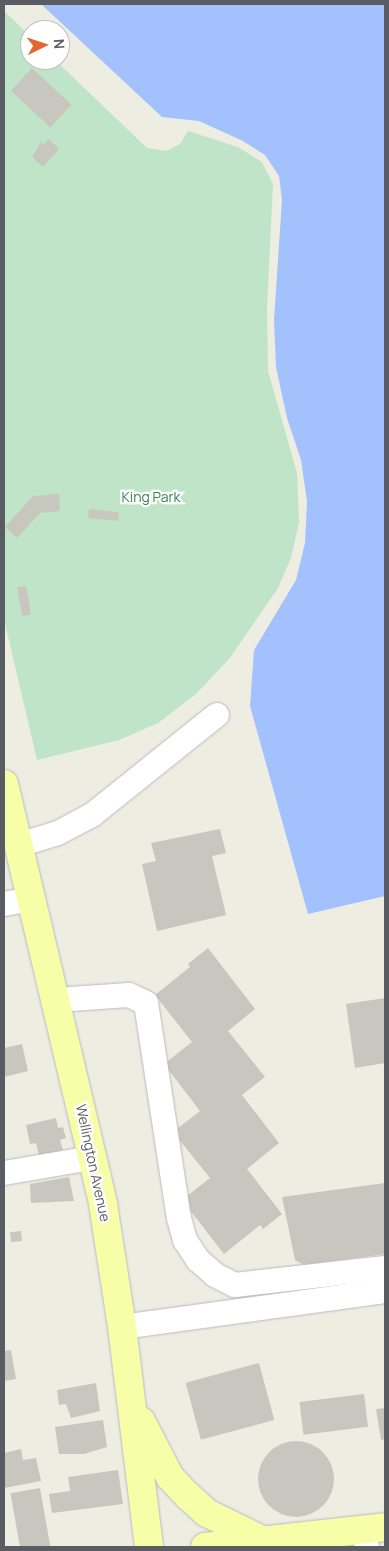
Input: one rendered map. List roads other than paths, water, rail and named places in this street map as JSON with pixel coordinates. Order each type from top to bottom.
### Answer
[{"type":"main road","name":"Wellington Avenue","points":[[4,784],[103,1204],[122,1327],[149,1547]]},
{"type":"main road","points":[[131,1400],[170,1477],[208,1513],[262,1540]]},
{"type":"main road","points":[[208,1547],[262,1540],[312,1541],[372,1534]]},
{"type":"street","points":[[19,845],[56,834],[92,815],[217,715]]},
{"type":"street","points":[[4,904],[32,899]]},
{"type":"street","points":[[56,1000],[129,995],[146,1003],[179,1218],[185,1240],[198,1260],[215,1275],[235,1285],[385,1268]]},
{"type":"street","points":[[4,1173],[92,1158]]},
{"type":"street","points":[[122,1327],[385,1291]]},
{"type":"water","points":[[41,4],[385,4],[385,896],[308,914],[250,706],[254,650],[296,580],[305,543],[307,501],[301,460],[287,418],[276,367],[274,320],[282,200],[279,176],[265,155],[243,141],[199,121],[162,117],[70,31],[70,20],[58,20]]},
{"type":"park label","name":"King Park","points":[[151,497]]}]
